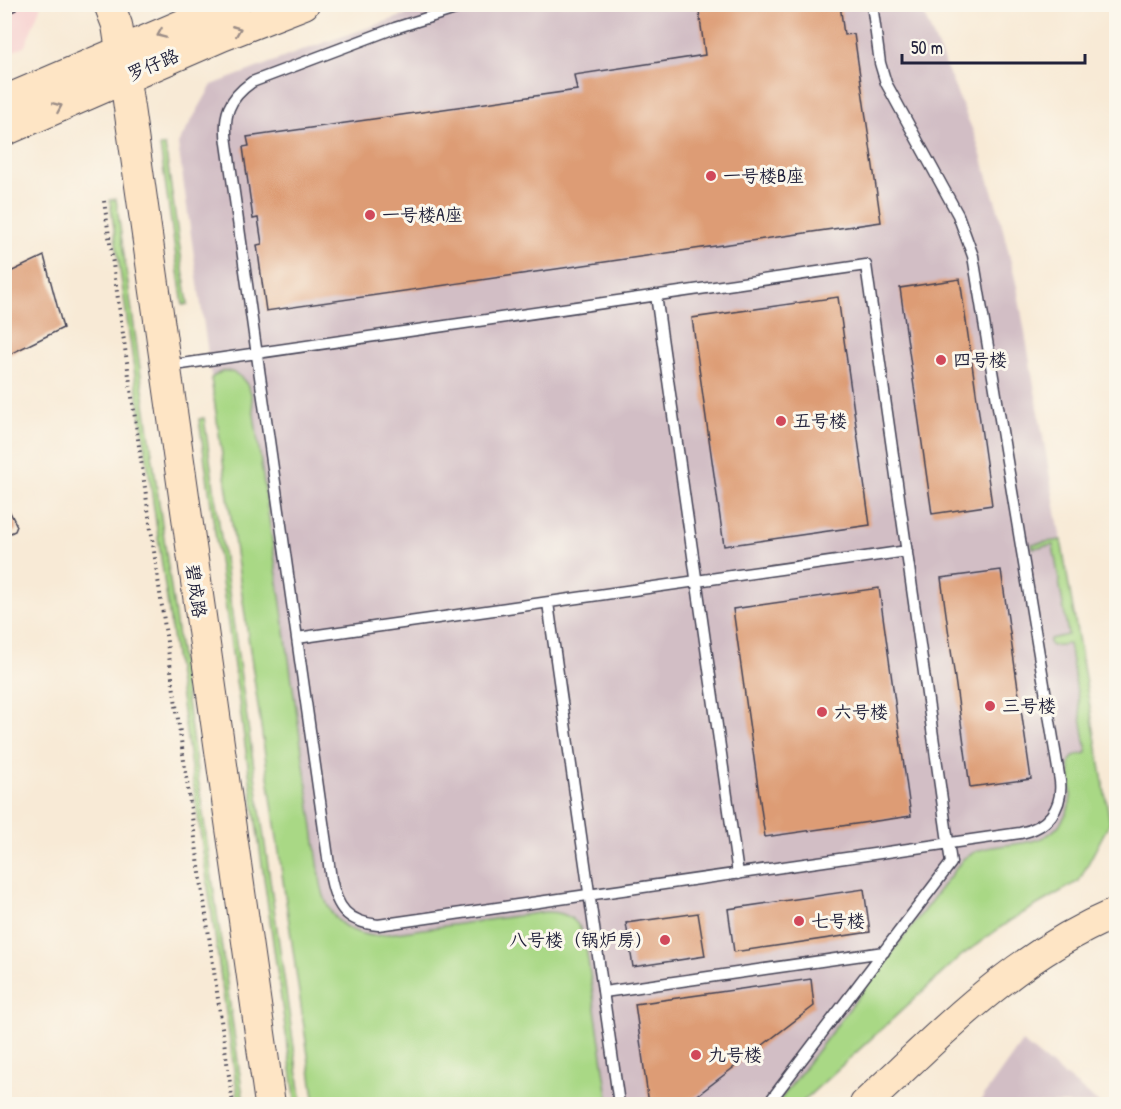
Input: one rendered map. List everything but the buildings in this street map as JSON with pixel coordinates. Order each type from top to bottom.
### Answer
[{"type":"street","name":"碧成路","points":[[109,4],[117,25],[123,64],[270,1104]]},
{"type":"street","name":"罗仔路","points":[[4,131],[235,4]]},
{"type":"street","name":"罗仔路","points":[[4,101],[222,36],[304,4]]},
{"type":"street","points":[[865,1104],[988,991],[1043,952],[1082,929],[1116,913]]},
{"type":"lane","points":[[471,4],[395,28],[259,78],[239,91],[226,116],[225,130],[333,886],[339,905],[347,914],[356,921],[378,926],[1033,830],[1050,818],[1061,792],[973,256],[958,214],[886,83],[880,63],[872,4]]},
{"type":"lane","points":[[165,366],[866,265],[951,863],[768,1104]]},
{"type":"lane","points":[[656,295],[738,874]]},
{"type":"lane","points":[[297,639],[907,551]]},
{"type":"lane","points":[[548,603],[619,1104]]},
{"type":"lane","points":[[604,992],[884,952]]},
{"type":"path","points":[[105,201],[233,1104]]},
{"type":"shaded area","points":[[5,5],[41,5],[25,46],[5,55]]},
{"type":"shaded area","points":[[434,5],[920,5],[975,136],[999,213],[1017,287],[1110,822],[1079,881],[1011,920],[961,956],[800,1104],[315,1104],[178,144],[212,85],[309,48]]},
{"type":"shaded area","points":[[1022,1042],[1100,1104],[978,1104]]},
{"type":"green space","points":[[160,146],[165,146],[188,304],[183,305]]},
{"type":"green space","points":[[116,199],[244,1104],[239,1104],[110,200]]},
{"type":"green space","points":[[222,371],[232,372],[240,377],[251,393],[321,884],[327,905],[345,926],[353,931],[374,936],[545,912],[559,913],[571,918],[580,927],[585,940],[609,1104],[578,1104],[578,1101],[555,1104],[315,1104],[211,378]]},
{"type":"green space","points":[[204,418],[302,1104],[296,1104],[199,419]]},
{"type":"green space","points":[[1061,540],[1110,822],[1079,881],[1011,920],[961,956],[800,1104],[777,1104],[963,859],[976,851],[991,847],[1037,840],[1051,833],[1062,821],[1071,798],[1070,761],[1074,756],[1087,753],[1069,644],[1052,646],[1049,643],[1050,639],[1068,635],[1053,545],[1033,548],[1032,544]]},
{"type":"place","name":"一号楼B座","points":[[711,176]]},
{"type":"place","name":"一号楼A座","points":[[370,215]]},
{"type":"place","name":"四号楼","points":[[941,360]]},
{"type":"place","name":"五号楼","points":[[781,421]]},
{"type":"place","name":"三号楼","points":[[990,706]]},
{"type":"place","name":"六号楼","points":[[822,712]]},
{"type":"place","name":"七号楼","points":[[799,921]]},
{"type":"place","name":"八号楼（锅炉房）","points":[[665,940]]},
{"type":"place","name":"九号楼","points":[[696,1055]]}]
